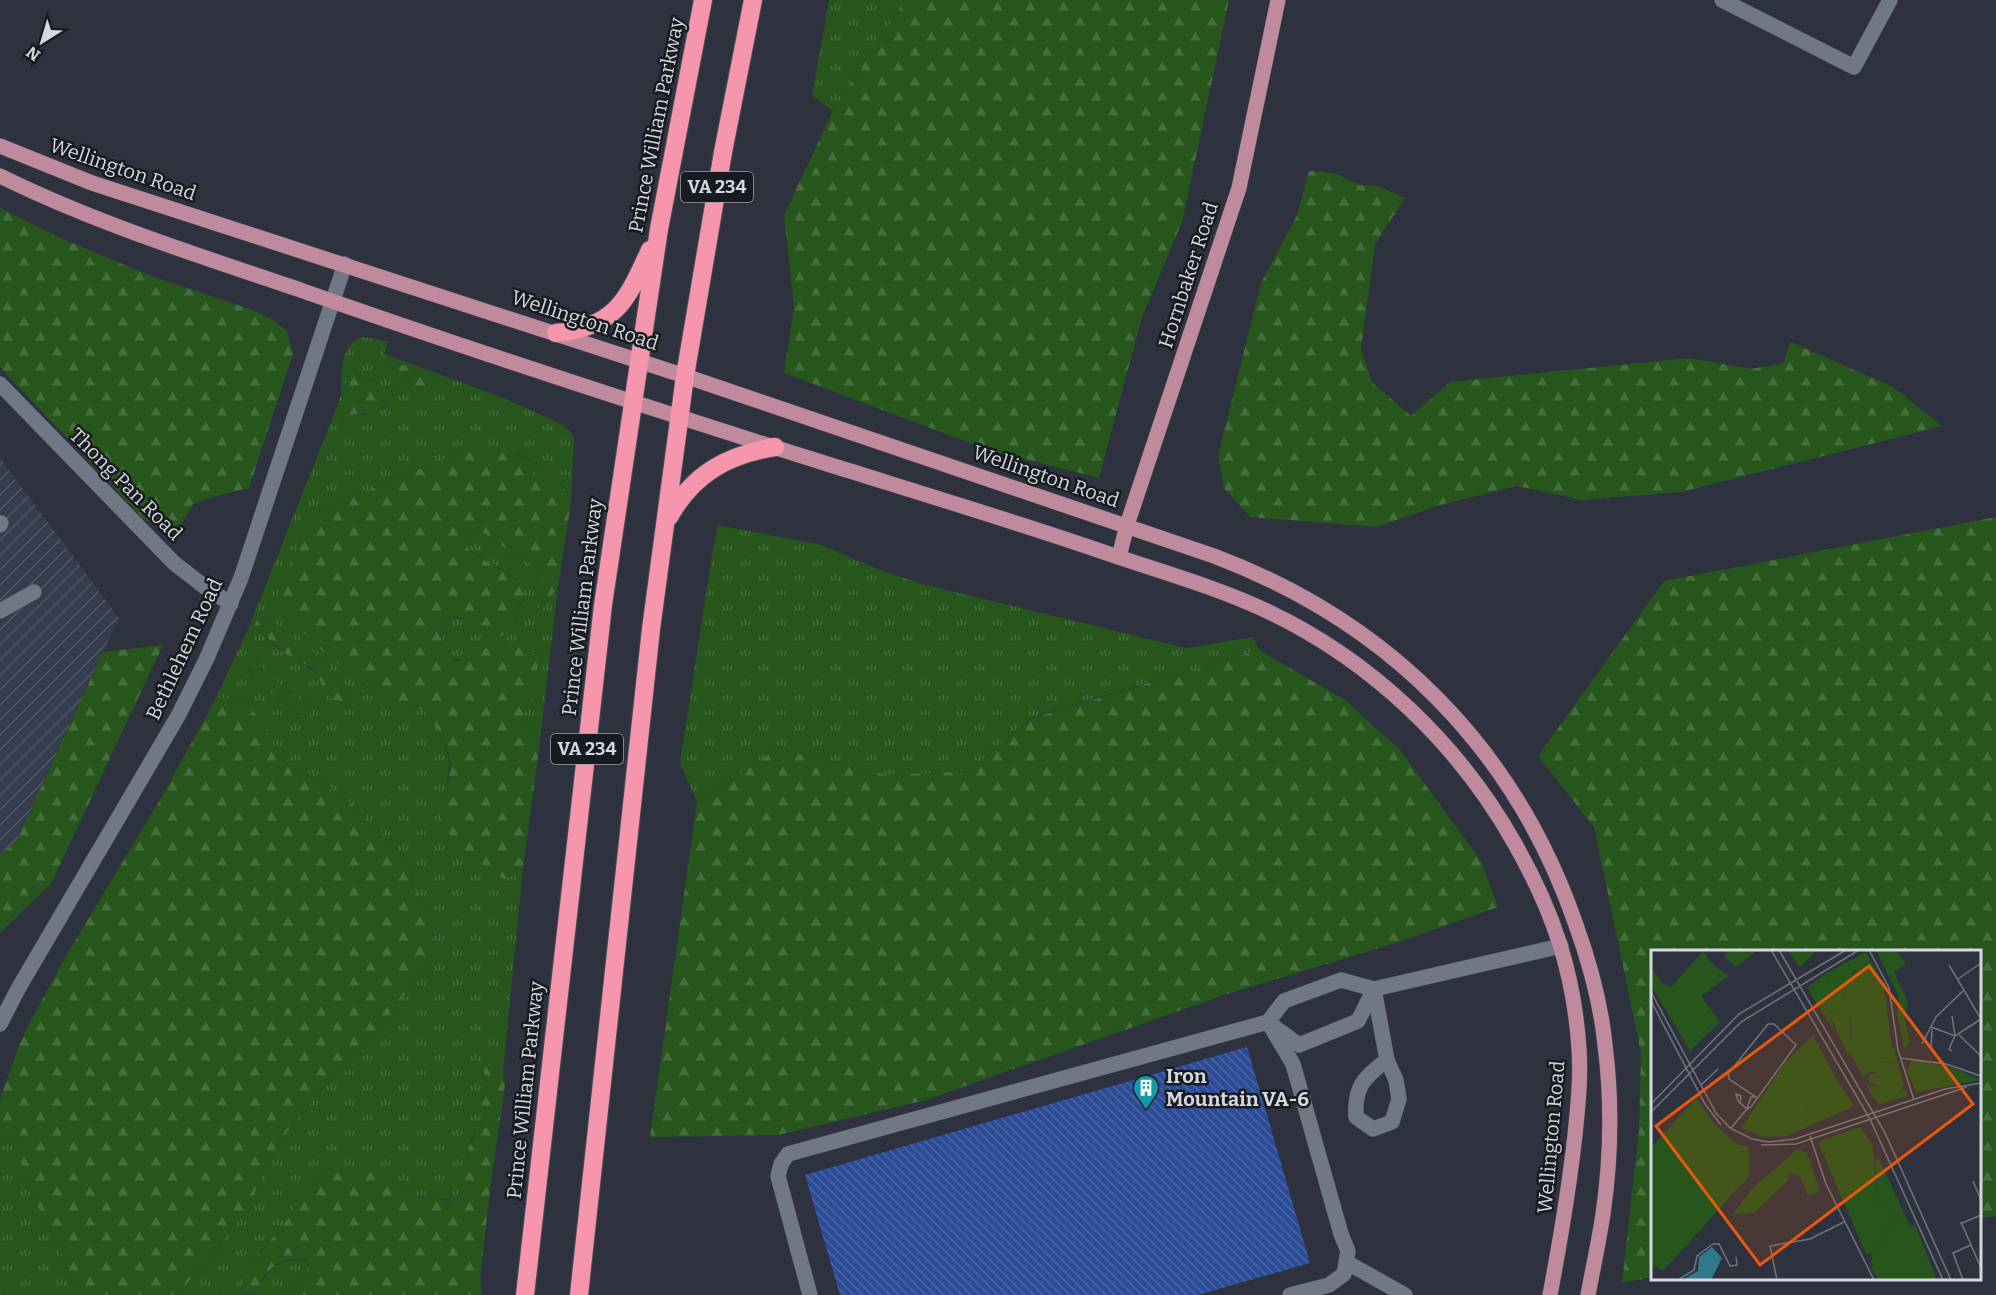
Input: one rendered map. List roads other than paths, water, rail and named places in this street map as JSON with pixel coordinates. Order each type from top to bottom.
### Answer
[{"type":"highway","name":"Prince William Parkway","points":[[525,1295],[603,605],[659,229],[703,0]]},
{"type":"highway","name":"VA 234","points":[[579,1295],[648,651],[679,418],[723,153],[753,0]]},
{"type":"highway","points":[[556,333],[578,331],[593,325],[608,317],[622,303],[634,284],[659,229]]},
{"type":"highway","points":[[665,527],[680,499],[695,482],[712,469],[732,458],[774,447]]},
{"type":"main road","name":"Hornbaker Road","points":[[1119,557],[1127,525],[1239,188],[1278,0]]},
{"type":"main road","name":"Wellington Road","points":[[0,146],[92,183],[685,375],[1232,562],[1275,581],[1363,634],[1411,672],[1485,752],[1533,825],[1569,904],[1583,945],[1597,995],[1606,1047],[1609,1102],[1608,1157],[1603,1212],[1588,1295]]},
{"type":"main road","name":"Wellington Road","points":[[0,176],[39,196],[96,220],[332,302],[679,418],[1227,593],[1270,612],[1349,660],[1390,691],[1419,718],[1452,753],[1496,812],[1523,859],[1561,946],[1575,1008],[1580,1056],[1578,1106],[1565,1214],[1550,1295]]},
{"type":"street","points":[[1722,0],[1854,67],[1890,0]]},
{"type":"street","name":"Bethlehem Road","points":[[0,1024],[178,716],[206,660],[231,604],[345,264]]},
{"type":"street","name":"Thong Pan Road","points":[[0,384],[174,563],[231,604]]},
{"type":"street","points":[[0,611],[34,592]]},
{"type":"street","points":[[810,1295],[778,1176],[788,1154],[1268,1022],[1284,1000],[1341,980],[1374,989],[1561,946]]},
{"type":"street","points":[[1268,1022],[1299,1045],[1358,1021],[1374,989]]},
{"type":"street","points":[[1374,989],[1387,1060]]},
{"type":"street","points":[[1268,1022],[1293,1064],[1341,1234],[1348,1251],[1344,1274],[1329,1285],[1290,1295]]},
{"type":"street","points":[[1346,1262],[1405,1295]]},
{"type":"place","name":"Iron Mountain VA-6","points":[[1146,1111]]}]
